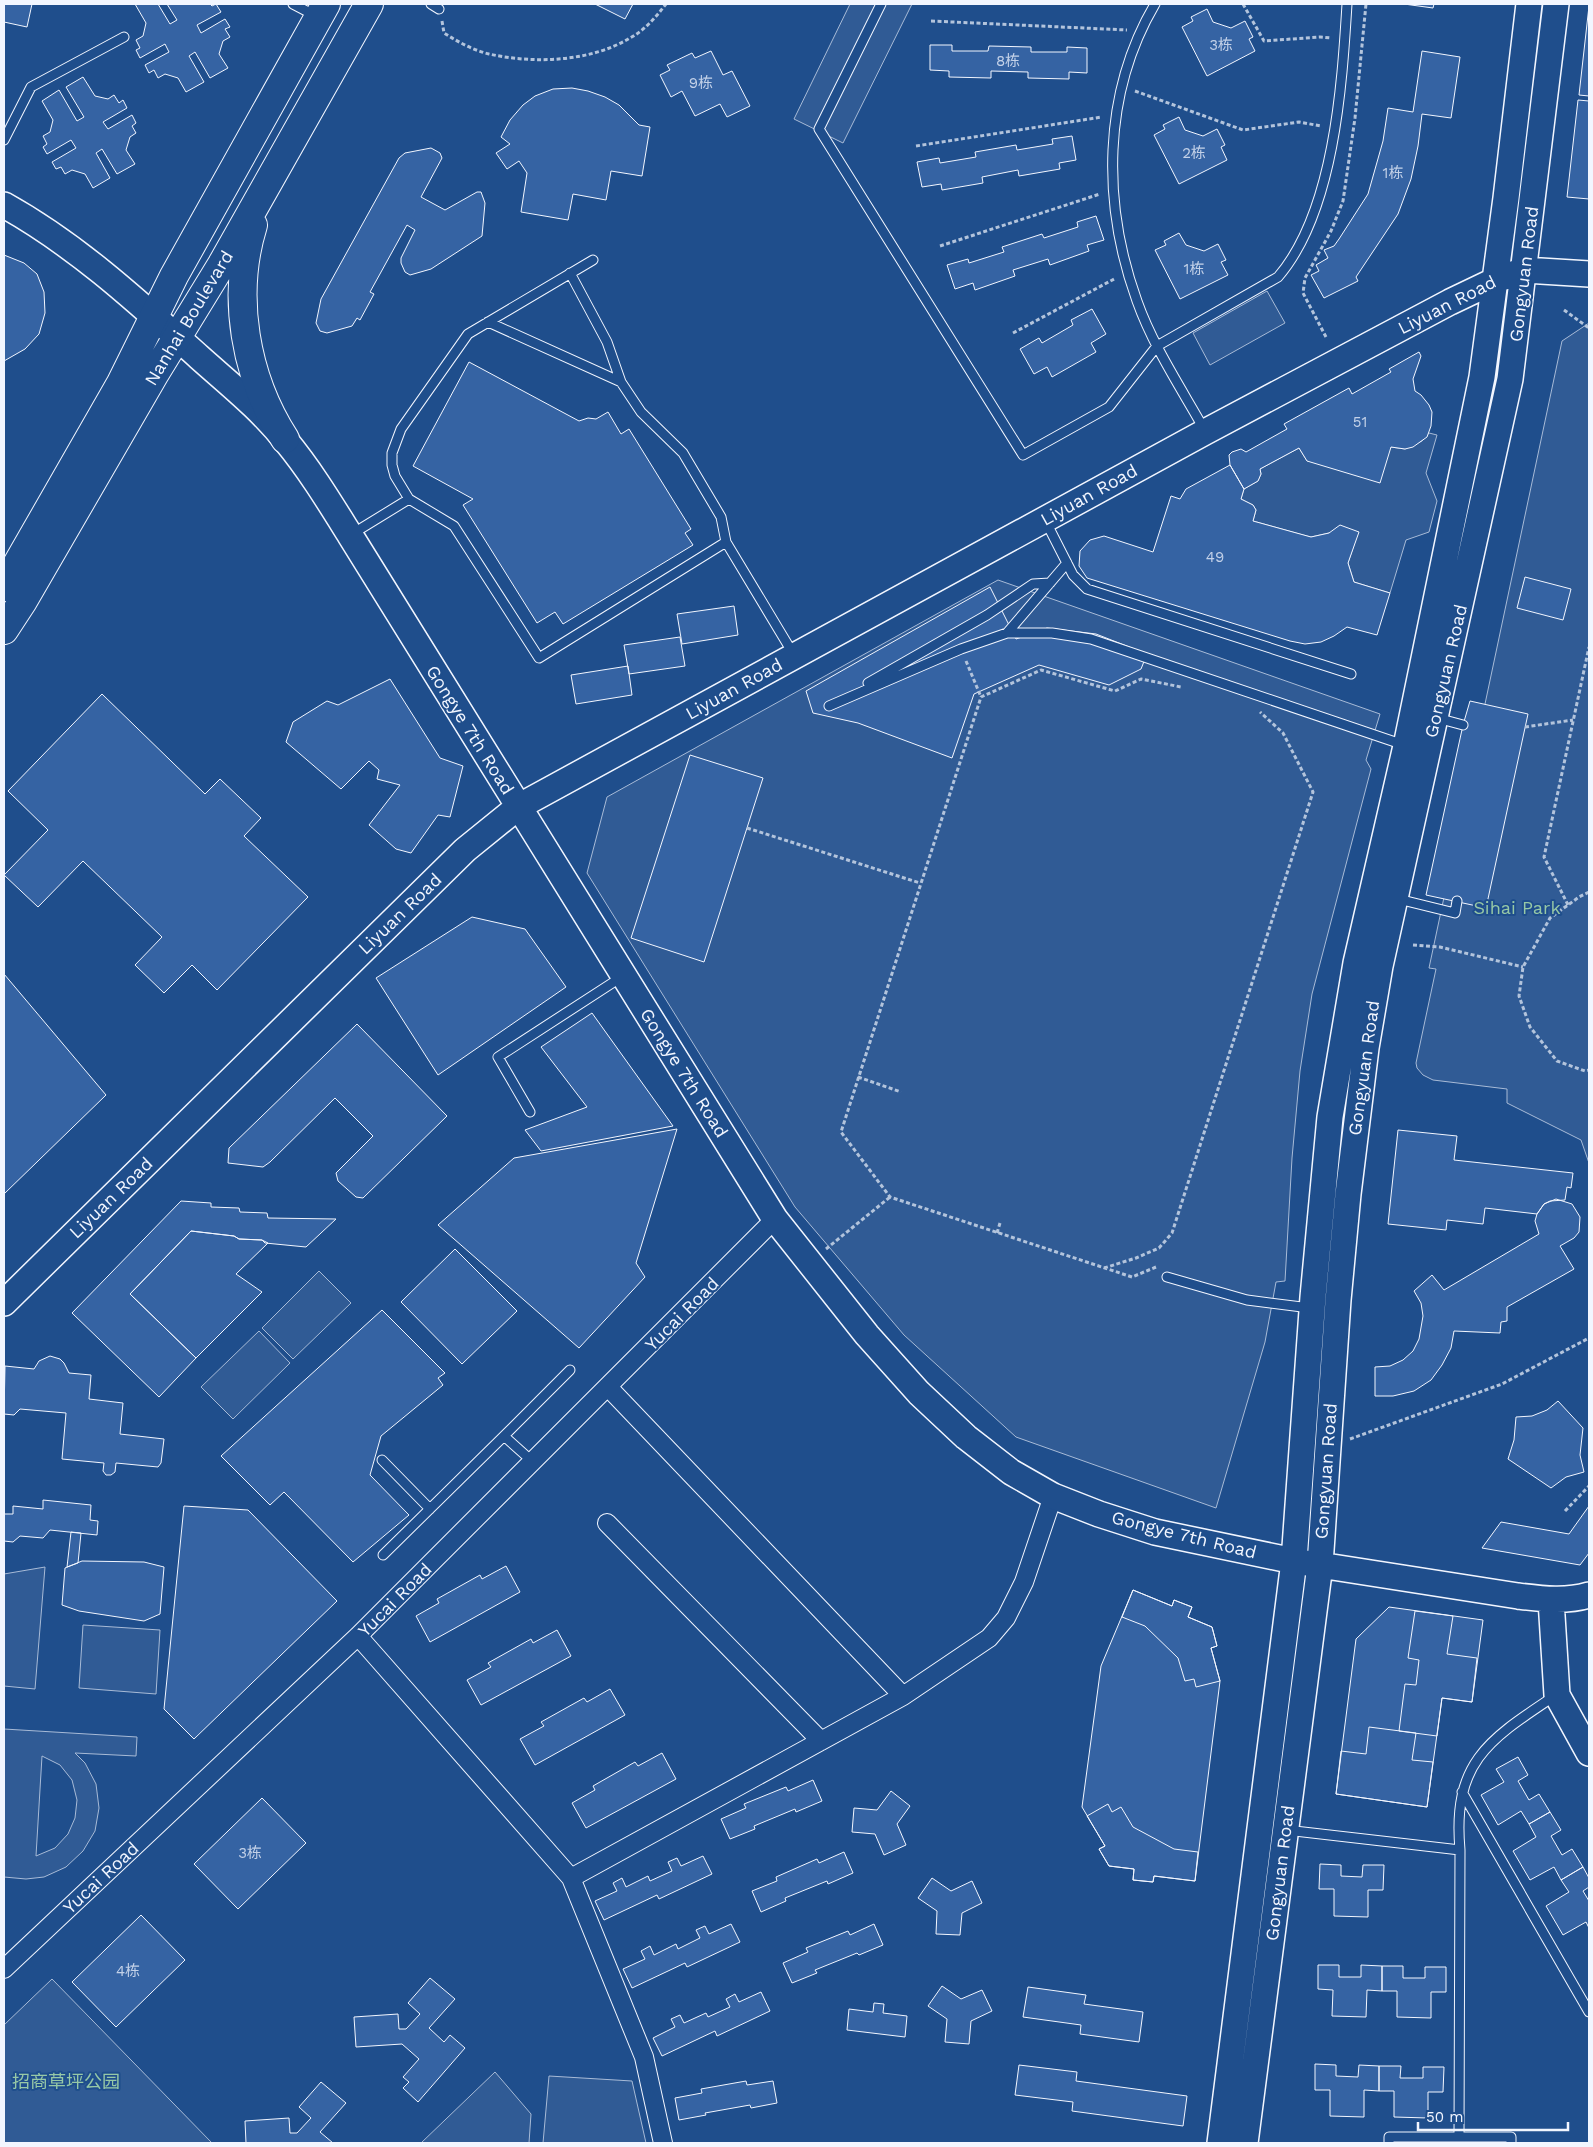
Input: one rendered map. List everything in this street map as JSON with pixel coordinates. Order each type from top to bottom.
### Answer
[{"type":"main road","name":"Nanhai Boulevard","points":[[4,630],[262,194],[369,4]]},
{"type":"main road","name":"Nanhai Boulevard","points":[[4,587],[121,383],[174,276],[322,11]]},
{"type":"main road","points":[[262,194],[247,242],[243,292],[244,332],[252,368],[265,402],[285,439]]},
{"type":"street","name":"Gongyuan Road","points":[[1245,2143],[1320,1565],[1338,1300],[1354,1132],[1378,975],[1395,898],[1417,749],[1496,280],[1529,4]]},
{"type":"street","name":"Gongyuan Road","points":[[1220,2143],[1294,1561],[1329,1126],[1340,1051],[1356,963],[1417,749],[1436,718],[1502,423],[1510,379],[1556,4]]},
{"type":"street","name":"Gongye 7th Road","points":[[4,205],[105,273],[256,409],[285,439],[313,476],[775,1218],[867,1335],[919,1393],[966,1437],[1011,1472],[1053,1496],[1099,1514],[1155,1532],[1294,1561],[1551,1600],[1575,1599],[1589,1595]]},
{"type":"street","name":"Liyuan Road","points":[[4,1303],[465,850],[518,807],[1205,432],[1496,280],[1524,270],[1589,274]]},
{"type":"street","name":"Yucai Road","points":[[4,1969],[358,1636],[775,1218]]},
{"type":"street","points":[[608,1387],[903,1696]]},
{"type":"street","points":[[571,1878],[903,1696],[989,1638],[1006,1618],[1024,1582],[1053,1496]]},
{"type":"street","points":[[608,1523],[821,1741]]},
{"type":"street","points":[[1551,1600],[1556,1695],[1589,1753]]},
{"type":"street","points":[[358,1636],[571,1878],[644,2057],[663,2143]]},
{"type":"lane","points":[[293,4],[322,11]]},
{"type":"lane","points":[[431,4],[440,9]]},
{"type":"lane","points":[[880,4],[819,129],[1024,455],[1109,407],[1157,346],[1278,277],[1290,262],[1316,203],[1334,128],[1347,4]]},
{"type":"lane","points":[[1155,4],[1140,30],[1121,86],[1115,115],[1112,150],[1113,190],[1119,238],[1137,302],[1157,346],[1205,432]]},
{"type":"lane","points":[[4,140],[31,87],[124,37]]},
{"type":"lane","points":[[593,260],[468,334],[401,429],[394,443],[392,465],[395,476],[408,499],[454,526],[539,658],[726,542]]},
{"type":"lane","points":[[570,274],[607,342],[621,382],[641,412],[683,453],[721,517],[726,542],[794,656]]},
{"type":"lane","points":[[488,322],[621,382]]},
{"type":"lane","points":[[350,535],[408,499]]},
{"type":"lane","points":[[1045,519],[1078,582],[1087,589],[1351,674]]},
{"type":"lane","points":[[1007,633],[1067,563]]},
{"type":"lane","points":[[859,688],[986,615],[1033,584],[1050,583]]},
{"type":"lane","points":[[829,706],[960,648],[1007,633],[1052,633],[1091,639],[1417,749]]},
{"type":"lane","points":[[1436,718],[1463,725]]},
{"type":"lane","points":[[1395,898],[1455,913],[1457,902]]},
{"type":"lane","points":[[530,1112],[498,1057],[624,976]]},
{"type":"lane","points":[[1167,1277],[1247,1300],[1313,1309]]},
{"type":"lane","points":[[384,1555],[570,1370]]},
{"type":"lane","points":[[504,1436],[533,1462]]},
{"type":"lane","points":[[382,1460],[430,1509]]},
{"type":"lane","points":[[1459,2137],[1460,1850],[1457,1821],[1462,1792],[1473,1765],[1490,1742],[1556,1695]]},
{"type":"lane","points":[[1462,1792],[1589,2012]]},
{"type":"lane","points":[[1286,1830],[1460,1850]]},
{"type":"lane","points":[[1389,2143],[1389,2137],[1511,2137],[1511,2143]]},
{"type":"path","points":[[440,9],[444,33],[487,54],[521,59],[564,59],[602,50],[631,38],[654,20],[666,4]]},
{"type":"path","points":[[1243,4],[1264,40],[1320,37],[1344,40]]},
{"type":"path","points":[[931,21],[1140,30]]},
{"type":"path","points":[[1121,86],[1243,130],[1300,122],[1334,128]]},
{"type":"path","points":[[916,146],[1115,115]]},
{"type":"path","points":[[940,246],[1113,190]]},
{"type":"path","points":[[1013,333],[1128,272]]},
{"type":"path","points":[[1564,310],[1589,328]]},
{"type":"path","points":[[1568,905],[1544,856],[1589,647]]},
{"type":"path","points":[[960,648],[981,697],[841,1132],[890,1197],[1132,1277],[1157,1266]]},
{"type":"path","points":[[981,697],[1041,670],[1115,691],[1141,679],[1166,682],[1184,688]]},
{"type":"path","points":[[1103,1268],[1160,1248],[1172,1233],[1313,792],[1283,733],[1257,709],[1266,712]]},
{"type":"path","points":[[1525,727],[1573,720]]},
{"type":"path","points":[[747,828],[920,884]]},
{"type":"path","points":[[1589,892],[1550,918],[1523,967],[1520,996],[1530,1027],[1556,1060],[1585,1071],[1589,1070]]},
{"type":"path","points":[[1413,945],[1440,947],[1523,967]]},
{"type":"path","points":[[858,1077],[901,1092]]},
{"type":"path","points":[[809,1263],[890,1197]]},
{"type":"path","points":[[997,1233],[1000,1223]]},
{"type":"path","points":[[1349,1439],[1502,1384],[1589,1338]]},
{"type":"path","points":[[1565,1510],[1589,1486]]},
{"type":"shaded area","points":[[850,4],[912,4],[843,143],[794,119]]},
{"type":"shaded area","points":[[1267,291],[1285,323],[1210,365],[1193,333]]},
{"type":"shaded area","name":"Sihai Park","points":[[1589,323],[1589,1163],[1581,1140],[1507,1103],[1507,1089],[1433,1080],[1423,1075],[1417,1068],[1416,1063],[1436,969],[1429,968],[1562,341]]},
{"type":"shaded area","points":[[1429,433],[1437,435],[1426,473],[1437,501],[1429,532],[1406,540],[1390,593],[1354,582],[1348,563],[1358,533],[1329,533],[1311,537],[1253,521],[1256,510],[1253,505],[1241,499],[1244,489],[1258,481],[1261,474],[1260,469],[1299,448],[1307,461],[1391,447],[1405,449],[1422,441]]},
{"type":"shaded area","points":[[998,580],[1380,714],[1366,760],[1371,769],[1312,994],[1300,1071],[1292,1158],[1285,1281],[1276,1282],[1265,1342],[1216,1508],[1016,1437],[904,1335],[795,1207],[587,873],[607,797]]},
{"type":"shaded area","points":[[319,1271],[351,1303],[293,1359],[262,1328]]},
{"type":"shaded area","points":[[259,1331],[290,1363],[233,1419],[201,1387]]},
{"type":"shaded area","points":[[45,1567],[35,1689],[4,1686],[4,1574]]},
{"type":"shaded area","points":[[83,1625],[160,1630],[156,1694],[79,1688]]},
{"type":"shaded area","points":[[4,1729],[137,1737],[136,1756],[75,1753],[85,1763],[96,1784],[99,1808],[95,1831],[83,1851],[66,1867],[44,1877],[26,1879],[4,1877]],"holes":[[[42,1756],[60,1765],[72,1780],[77,1800],[75,1818],[68,1834],[55,1848],[36,1856]]]},
{"type":"shaded area","name":"招商草坪公园","points":[[52,1979],[212,2143],[4,2143],[4,2025]]},
{"type":"shaded area","points":[[495,2072],[531,2114],[529,2143],[421,2143]]},
{"type":"shaded area","points":[[549,2076],[632,2081],[646,2143],[543,2143]]},
{"type":"building","points":[[4,4],[32,4],[27,27],[4,22]]},
{"type":"building","points":[[135,4],[158,4],[170,24],[177,20],[167,4],[210,4],[212,6],[216,4],[221,12],[197,25],[201,33],[225,19],[230,27],[225,29],[230,37],[223,41],[219,54],[228,68],[210,78],[195,52],[189,56],[204,82],[186,92],[178,78],[165,74],[158,78],[154,70],[149,73],[145,65],[169,52],[165,44],[140,58],[136,50],[140,48],[136,40],[143,36],[146,23]]},
{"type":"building","points":[[595,4],[633,4],[625,19]]},
{"type":"building","points":[[1404,4],[1434,4],[1433,8]]},
{"type":"building","points":[[1589,6],[1589,96],[1579,95]]},
{"type":"building","points":[[1207,9],[1213,22],[1231,28],[1245,21],[1253,37],[1249,39],[1255,51],[1207,76],[1182,27],[1193,21],[1191,17]]},
{"type":"building","points":[[930,45],[952,45],[952,51],[988,51],[989,46],[1031,47],[1031,52],[1067,52],[1067,47],[1087,48],[1087,73],[1069,72],[1069,79],[1028,78],[1028,72],[991,71],[991,78],[949,77],[949,71],[930,70]]},
{"type":"building","points":[[711,51],[723,75],[732,71],[750,106],[727,117],[720,104],[695,116],[682,91],[671,97],[660,75],[670,70],[667,65],[692,53],[695,58]]},
{"type":"building","points":[[1422,51],[1460,57],[1451,118],[1422,114],[1411,179],[1398,214],[1356,277],[1358,281],[1324,298],[1311,275],[1319,271],[1316,265],[1328,258],[1324,250],[1334,246],[1368,194],[1383,141],[1388,108],[1413,112]]},
{"type":"building","points":[[83,77],[95,96],[108,99],[114,95],[119,103],[123,100],[127,108],[103,122],[108,129],[132,115],[136,123],[132,126],[136,133],[130,137],[126,150],[135,164],[117,174],[102,149],[96,153],[110,178],[93,188],[85,174],[72,170],[65,174],[61,167],[56,169],[52,162],[76,148],[71,140],[47,154],[43,147],[47,144],[43,136],[50,132],[53,120],[42,101],[59,90],[77,121],[84,117],[66,87]]},
{"type":"building","points":[[572,88],[605,97],[619,105],[639,125],[650,127],[642,176],[611,171],[606,200],[573,194],[568,220],[521,212],[527,173],[519,161],[507,169],[496,153],[510,144],[501,137],[510,120],[523,105],[535,96],[553,89]]},
{"type":"building","points":[[1578,100],[1589,101],[1589,199],[1567,197]]},
{"type":"building","points":[[1179,117],[1185,130],[1203,136],[1217,129],[1225,145],[1221,147],[1227,160],[1179,184],[1154,135],[1165,129],[1163,125]]},
{"type":"building","points":[[1072,136],[1076,160],[1059,163],[1060,169],[1019,176],[1018,170],[982,177],[983,183],[942,190],[941,184],[922,187],[917,162],[939,158],[940,163],[976,157],[975,152],[1016,145],[1017,150],[1053,144],[1052,139]]},
{"type":"building","points":[[431,148],[440,153],[442,158],[421,197],[445,210],[477,192],[481,192],[485,203],[482,236],[431,269],[410,275],[405,272],[401,263],[401,258],[415,230],[407,225],[370,292],[374,294],[360,320],[357,318],[352,326],[327,333],[320,331],[316,323],[321,299],[399,158],[405,153]]},
{"type":"building","points":[[1096,216],[1104,240],[1087,245],[1089,251],[1050,265],[1048,259],[1013,270],[1015,276],[975,290],[973,283],[955,289],[947,265],[968,259],[969,263],[1004,252],[1002,247],[1042,234],[1044,238],[1078,227],[1077,222]]},
{"type":"building","points":[[1179,233],[1186,245],[1204,251],[1218,244],[1226,260],[1221,262],[1228,275],[1180,299],[1155,250],[1166,245],[1164,241]]},
{"type":"building","points":[[4,255],[24,263],[37,274],[44,292],[45,313],[39,334],[25,349],[4,361]]},
{"type":"building","points":[[1092,309],[1106,334],[1091,343],[1096,352],[1052,377],[1047,367],[1034,374],[1020,349],[1039,338],[1042,343],[1073,325],[1071,320]]},
{"type":"building","points":[[1419,352],[1421,356],[1413,379],[1415,391],[1421,395],[1432,412],[1431,426],[1427,437],[1413,447],[1405,449],[1391,447],[1380,483],[1307,461],[1299,448],[1260,469],[1261,474],[1258,481],[1244,489],[1230,465],[1229,455],[1232,452],[1241,449],[1246,452],[1287,429],[1284,424],[1349,388],[1352,394],[1391,372],[1389,369]]},
{"type":"building","points":[[469,362],[579,421],[588,418],[596,419],[608,412],[621,434],[629,429],[691,529],[685,533],[693,545],[563,624],[555,612],[537,623],[463,505],[473,499],[413,466]]},
{"type":"building","points":[[1230,465],[1244,489],[1241,499],[1253,505],[1256,510],[1253,521],[1311,537],[1329,533],[1340,525],[1359,532],[1348,563],[1354,582],[1390,593],[1377,635],[1347,627],[1321,642],[1305,644],[1087,578],[1079,566],[1080,551],[1090,540],[1104,536],[1153,552],[1171,496],[1180,499],[1186,489]]},
{"type":"building","points":[[1525,577],[1571,589],[1563,620],[1517,608]]},
{"type":"building","points":[[990,587],[1016,639],[1047,628],[1096,634],[1147,654],[1141,669],[1109,685],[1039,665],[974,694],[952,758],[858,723],[813,713],[806,691]]},
{"type":"building","points":[[734,606],[738,635],[682,644],[677,614]]},
{"type":"building","points":[[680,637],[685,666],[629,674],[624,645]]},
{"type":"building","points":[[628,666],[632,695],[576,704],[571,675]]},
{"type":"building","points":[[390,679],[440,758],[463,766],[450,817],[438,815],[411,853],[396,849],[369,825],[400,785],[377,779],[379,770],[369,761],[341,789],[286,742],[293,722],[327,701],[338,705]]},
{"type":"building","points":[[102,694],[205,794],[220,779],[261,818],[244,836],[308,897],[217,990],[192,965],[164,993],[135,965],[162,937],[83,861],[38,907],[4,875],[48,830],[8,791]]},
{"type":"building","points":[[1470,701],[1528,714],[1486,908],[1426,895],[1463,725]]},
{"type":"building","points":[[690,755],[763,778],[704,962],[631,938]]},
{"type":"building","points":[[472,917],[525,929],[566,987],[438,1075],[376,978]]},
{"type":"building","points":[[4,974],[106,1095],[4,1194]]},
{"type":"building","points":[[592,1013],[673,1126],[541,1151],[525,1130],[587,1107],[541,1047]]},
{"type":"building","points":[[357,1024],[447,1116],[363,1198],[356,1197],[338,1181],[336,1173],[373,1136],[335,1098],[263,1167],[228,1163],[229,1148]]},
{"type":"building","points":[[677,1129],[636,1263],[645,1277],[579,1348],[438,1225],[514,1158]]},
{"type":"building","points":[[1398,1130],[1457,1136],[1454,1160],[1573,1173],[1571,1188],[1567,1187],[1565,1200],[1550,1201],[1544,1204],[1537,1214],[1485,1208],[1483,1224],[1447,1220],[1446,1230],[1388,1224]]},
{"type":"building","points":[[1556,1199],[1572,1204],[1580,1217],[1579,1232],[1574,1238],[1560,1246],[1574,1269],[1507,1307],[1507,1321],[1501,1322],[1500,1333],[1454,1331],[1451,1348],[1442,1365],[1431,1380],[1414,1391],[1393,1396],[1375,1396],[1375,1367],[1390,1366],[1403,1360],[1413,1351],[1419,1339],[1423,1316],[1421,1303],[1414,1291],[1432,1275],[1444,1290],[1539,1234],[1535,1221],[1537,1214],[1544,1204]]},
{"type":"building","points":[[181,1201],[211,1203],[211,1207],[239,1208],[240,1212],[267,1213],[268,1218],[336,1219],[306,1247],[265,1243],[262,1240],[239,1239],[234,1236],[191,1231],[130,1294],[196,1358],[159,1397],[72,1313]]},
{"type":"building","points":[[191,1231],[234,1236],[239,1239],[262,1240],[268,1243],[236,1274],[262,1292],[196,1358],[130,1294]]},
{"type":"building","points":[[455,1249],[517,1311],[462,1364],[401,1302]]},
{"type":"building","points":[[382,1310],[445,1373],[438,1378],[443,1385],[381,1436],[370,1475],[409,1515],[353,1562],[284,1492],[270,1505],[221,1456]]},
{"type":"building","points":[[50,1356],[60,1359],[69,1373],[91,1375],[89,1399],[123,1403],[120,1434],[164,1439],[161,1463],[158,1467],[116,1463],[115,1472],[111,1475],[106,1475],[103,1471],[104,1463],[62,1459],[66,1413],[20,1409],[14,1415],[4,1414],[5,1366],[34,1369],[39,1361]]},
{"type":"building","points":[[1558,1401],[1583,1428],[1580,1455],[1584,1472],[1566,1477],[1551,1488],[1508,1459],[1514,1440],[1516,1417],[1532,1416],[1547,1410]]},
{"type":"building","points":[[43,1500],[91,1505],[90,1520],[98,1521],[97,1535],[50,1530],[43,1538],[20,1536],[13,1542],[4,1541],[4,1514],[13,1514],[13,1506],[43,1509]]},
{"type":"building","points":[[184,1506],[248,1510],[337,1601],[194,1739],[164,1709]]},
{"type":"building","points":[[1589,1506],[1589,1553],[1580,1565],[1482,1548],[1501,1522],[1569,1534]]},
{"type":"building","points":[[71,1532],[81,1533],[78,1563],[67,1567]]},
{"type":"building","points":[[82,1561],[144,1562],[164,1567],[160,1614],[144,1621],[79,1611],[62,1605],[65,1568]]},
{"type":"building","points":[[506,1566],[520,1592],[430,1642],[416,1616],[439,1603],[437,1599],[480,1575],[482,1579]]},
{"type":"building","points":[[1133,1590],[1172,1606],[1174,1600],[1192,1607],[1188,1617],[1212,1627],[1217,1646],[1211,1648],[1220,1681],[1195,1881],[1154,1876],[1153,1882],[1133,1880],[1134,1869],[1109,1866],[1099,1849],[1105,1846],[1082,1807],[1101,1666]]},
{"type":"building","points":[[1133,1590],[1172,1606],[1174,1600],[1192,1607],[1188,1617],[1212,1627],[1217,1646],[1211,1648],[1220,1681],[1196,1687],[1194,1679],[1185,1681],[1178,1658],[1145,1626],[1122,1617]]},
{"type":"building","points":[[1389,1607],[1483,1620],[1472,1702],[1442,1698],[1427,1807],[1336,1794],[1356,1639]]},
{"type":"building","points":[[1415,1611],[1453,1616],[1447,1654],[1477,1658],[1472,1702],[1442,1698],[1437,1736],[1399,1731],[1405,1684],[1416,1685],[1419,1660],[1408,1658]]},
{"type":"building","points":[[557,1630],[571,1656],[481,1705],[467,1680],[491,1667],[488,1663],[531,1639],[533,1643]]},
{"type":"building","points":[[610,1689],[625,1715],[535,1765],[520,1739],[544,1726],[541,1722],[584,1698],[587,1702]]},
{"type":"building","points":[[1369,1727],[1416,1733],[1412,1760],[1433,1762],[1427,1807],[1336,1794],[1341,1751],[1366,1754]]},
{"type":"building","points":[[662,1753],[676,1779],[586,1828],[572,1803],[595,1790],[593,1786],[635,1762],[638,1766]]},
{"type":"building","points":[[1518,1757],[1528,1775],[1518,1781],[1529,1800],[1539,1794],[1550,1812],[1529,1824],[1521,1811],[1498,1825],[1481,1795],[1504,1782],[1496,1769]]},
{"type":"building","points":[[813,1780],[822,1801],[796,1812],[795,1809],[754,1826],[755,1829],[730,1839],[721,1819],[746,1808],[744,1804],[786,1787],[788,1791]]},
{"type":"building","points":[[891,1791],[910,1806],[897,1824],[906,1845],[884,1855],[875,1834],[852,1832],[854,1808],[877,1810]]},
{"type":"building","points":[[262,1798],[306,1843],[238,1909],[194,1864]]},
{"type":"building","points":[[1108,1804],[1112,1812],[1121,1807],[1133,1827],[1174,1849],[1198,1852],[1195,1881],[1154,1876],[1153,1882],[1133,1880],[1134,1869],[1109,1866],[1099,1849],[1105,1846],[1087,1816]]},
{"type":"building","points":[[1550,1812],[1561,1830],[1551,1836],[1562,1855],[1572,1849],[1583,1867],[1561,1880],[1554,1867],[1530,1880],[1513,1851],[1536,1837],[1529,1824]]},
{"type":"building","points":[[844,1852],[853,1873],[828,1884],[827,1881],[785,1898],[786,1901],[761,1912],[752,1891],[777,1881],[776,1877],[817,1859],[819,1863]]},
{"type":"building","points":[[703,1856],[712,1874],[659,1899],[657,1895],[604,1920],[595,1901],[617,1891],[613,1883],[622,1878],[626,1887],[648,1876],[650,1881],[672,1871],[668,1862],[677,1858],[681,1866]]},
{"type":"building","points":[[1320,1864],[1341,1865],[1341,1876],[1362,1877],[1363,1865],[1384,1865],[1383,1890],[1368,1890],[1368,1917],[1334,1916],[1334,1889],[1319,1889]]},
{"type":"building","points":[[1583,1867],[1589,1878],[1589,1887],[1583,1891],[1589,1901],[1589,1928],[1586,1922],[1563,1935],[1546,1906],[1569,1892],[1561,1880]]},
{"type":"building","points":[[932,1878],[951,1891],[972,1881],[982,1903],[962,1913],[960,1935],[936,1934],[937,1911],[918,1898]]},
{"type":"building","points":[[141,1915],[185,1960],[116,2027],[72,1982]]},
{"type":"building","points":[[731,1924],[740,1942],[687,1967],[685,1963],[632,1988],[623,1969],[645,1959],[641,1951],[650,1946],[654,1955],[676,1944],[678,1949],[700,1938],[696,1930],[705,1926],[709,1934]]},
{"type":"building","points":[[874,1924],[883,1945],[815,1970],[817,1973],[792,1983],[783,1963],[808,1952],[806,1948],[848,1931],[850,1935]]},
{"type":"building","points":[[1318,1965],[1339,1965],[1339,1977],[1361,1977],[1361,1965],[1382,1966],[1382,1991],[1367,1990],[1366,2017],[1332,2016],[1333,1990],[1318,1989]]},
{"type":"building","points":[[1382,1966],[1403,1966],[1403,1978],[1425,1978],[1425,1967],[1446,1967],[1446,1992],[1431,1992],[1431,2018],[1397,2017],[1397,1991],[1382,1991]]},
{"type":"building","points":[[430,1978],[455,1999],[429,2028],[444,2042],[450,2035],[465,2048],[418,2102],[403,2088],[409,2082],[403,2077],[419,2059],[402,2044],[356,2047],[354,2017],[398,2014],[399,2029],[406,2029],[420,2014],[408,2003]]},
{"type":"building","points":[[942,1986],[961,1999],[982,1990],[992,2011],[971,2021],[969,2044],[945,2042],[947,2019],[928,2006]]},
{"type":"building","points":[[1028,1987],[1086,1995],[1084,2004],[1143,2012],[1139,2042],[1080,2034],[1081,2025],[1023,2017]]},
{"type":"building","points":[[761,1992],[770,2011],[717,2036],[715,2031],[662,2056],[653,2038],[675,2027],[671,2019],[680,2015],[684,2023],[706,2013],[708,2017],[730,2007],[726,1999],[735,1994],[739,2002]]},
{"type":"building","points":[[874,2003],[884,2004],[883,2013],[907,2016],[905,2037],[847,2030],[849,2009],[873,2012]]},
{"type":"building","points":[[1315,2064],[1336,2065],[1336,2076],[1358,2077],[1359,2065],[1379,2066],[1379,2091],[1364,2090],[1364,2117],[1330,2116],[1330,2090],[1315,2090]]},
{"type":"building","points":[[1019,2065],[1077,2072],[1076,2081],[1187,2096],[1183,2126],[1072,2111],[1073,2102],[1015,2095]]},
{"type":"building","points":[[1379,2066],[1401,2066],[1400,2078],[1423,2078],[1423,2067],[1444,2067],[1443,2092],[1428,2092],[1428,2118],[1394,2117],[1394,2091],[1379,2091]]},
{"type":"building","points":[[746,2081],[747,2085],[773,2081],[777,2103],[751,2108],[750,2105],[679,2120],[675,2098],[702,2093],[701,2089]]},
{"type":"building","points":[[321,2082],[346,2103],[320,2132],[333,2143],[246,2143],[245,2121],[289,2118],[290,2133],[297,2133],[311,2118],[299,2107]]}]
